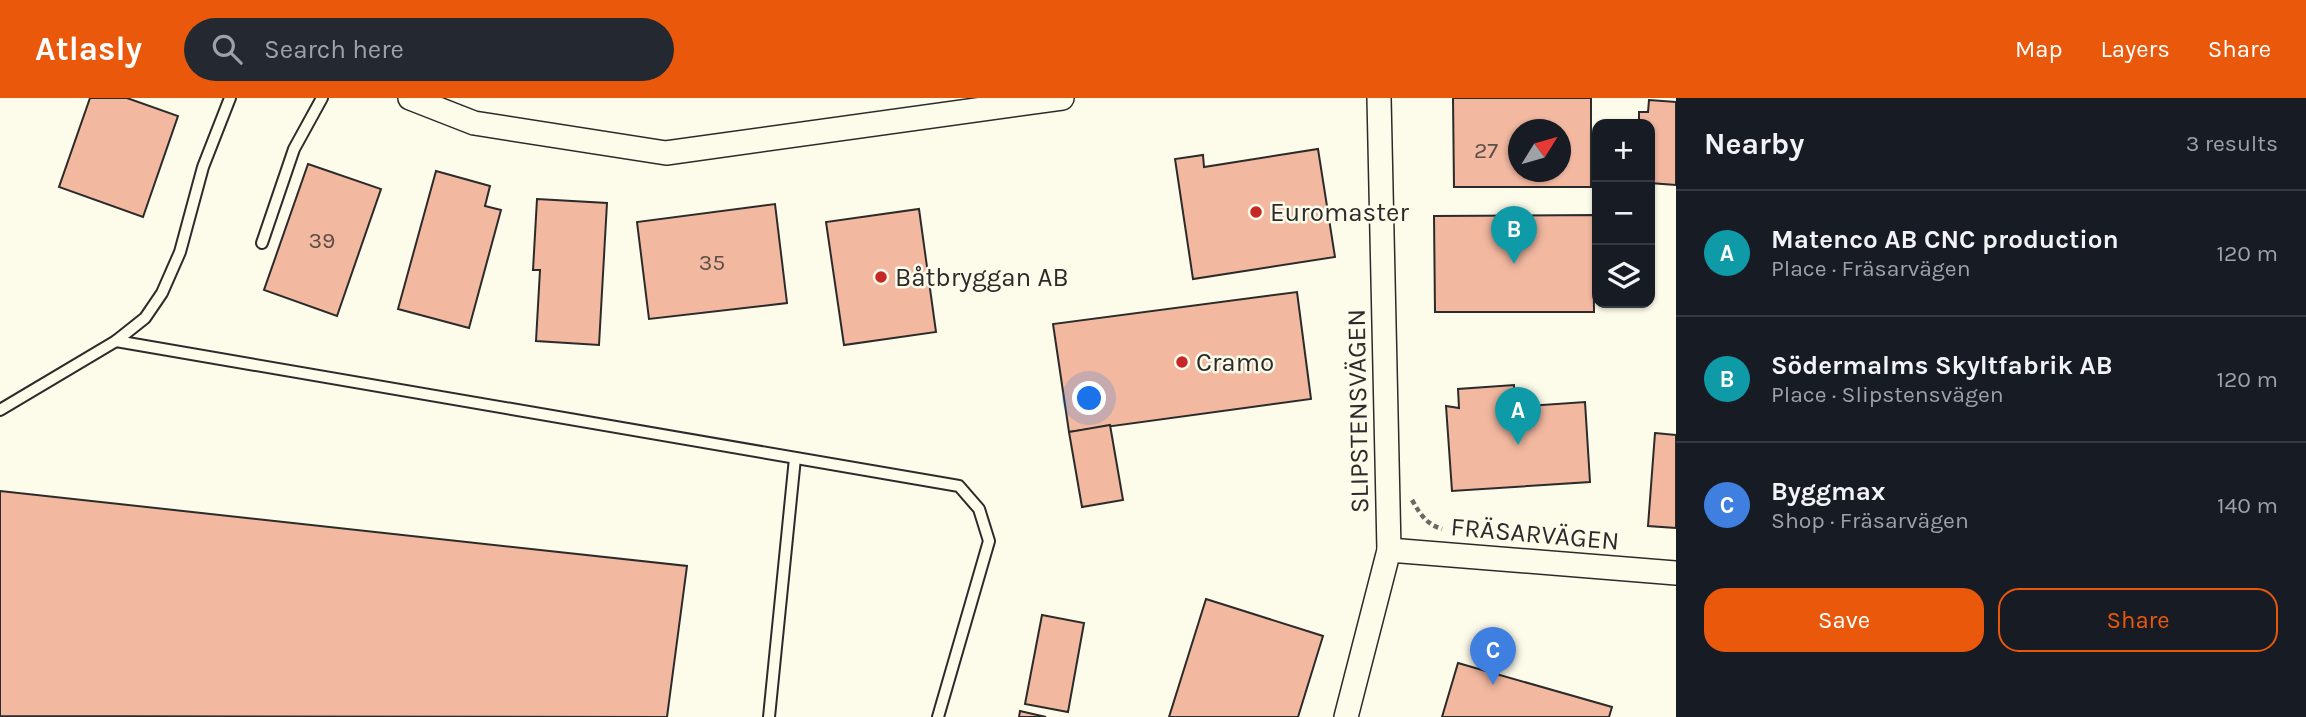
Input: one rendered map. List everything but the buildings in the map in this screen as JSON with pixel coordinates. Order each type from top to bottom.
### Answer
[{"type":"street","points":[[410,98],[474,123],[666,153],[1062,98]]},
{"type":"street","name":"SLIPSTENSVÄGEN","points":[[1346,717],[1390,550],[1379,98]]},
{"type":"street","name":"FRÄSARVÄGEN","points":[[1390,550],[1676,573]]},
{"type":"lane","points":[[0,410],[116,341],[145,318],[162,293],[180,252],[203,167],[230,98]]},
{"type":"lane","points":[[262,243],[295,149],[323,98]]},
{"type":"lane","points":[[116,341],[958,486],[979,509],[989,541],[938,717]]},
{"type":"lane","points":[[769,717],[795,458]]},
{"type":"path","points":[[1410,498],[1421,516],[1433,526],[1452,532]]},
{"type":"place","name":"Euromaster","points":[[1256,212]]},
{"type":"place","name":"Södermalms Skyltfabrik AB","points":[[1514,264]]},
{"type":"place","name":"Båtbryggan AB","points":[[881,277]]},
{"type":"place","name":"Cramo","points":[[1182,362]]},
{"type":"place","name":"Matenco AB CNC production","points":[[1518,445]]},
{"type":"place","name":"Byggmax","points":[[1493,685]]}]
